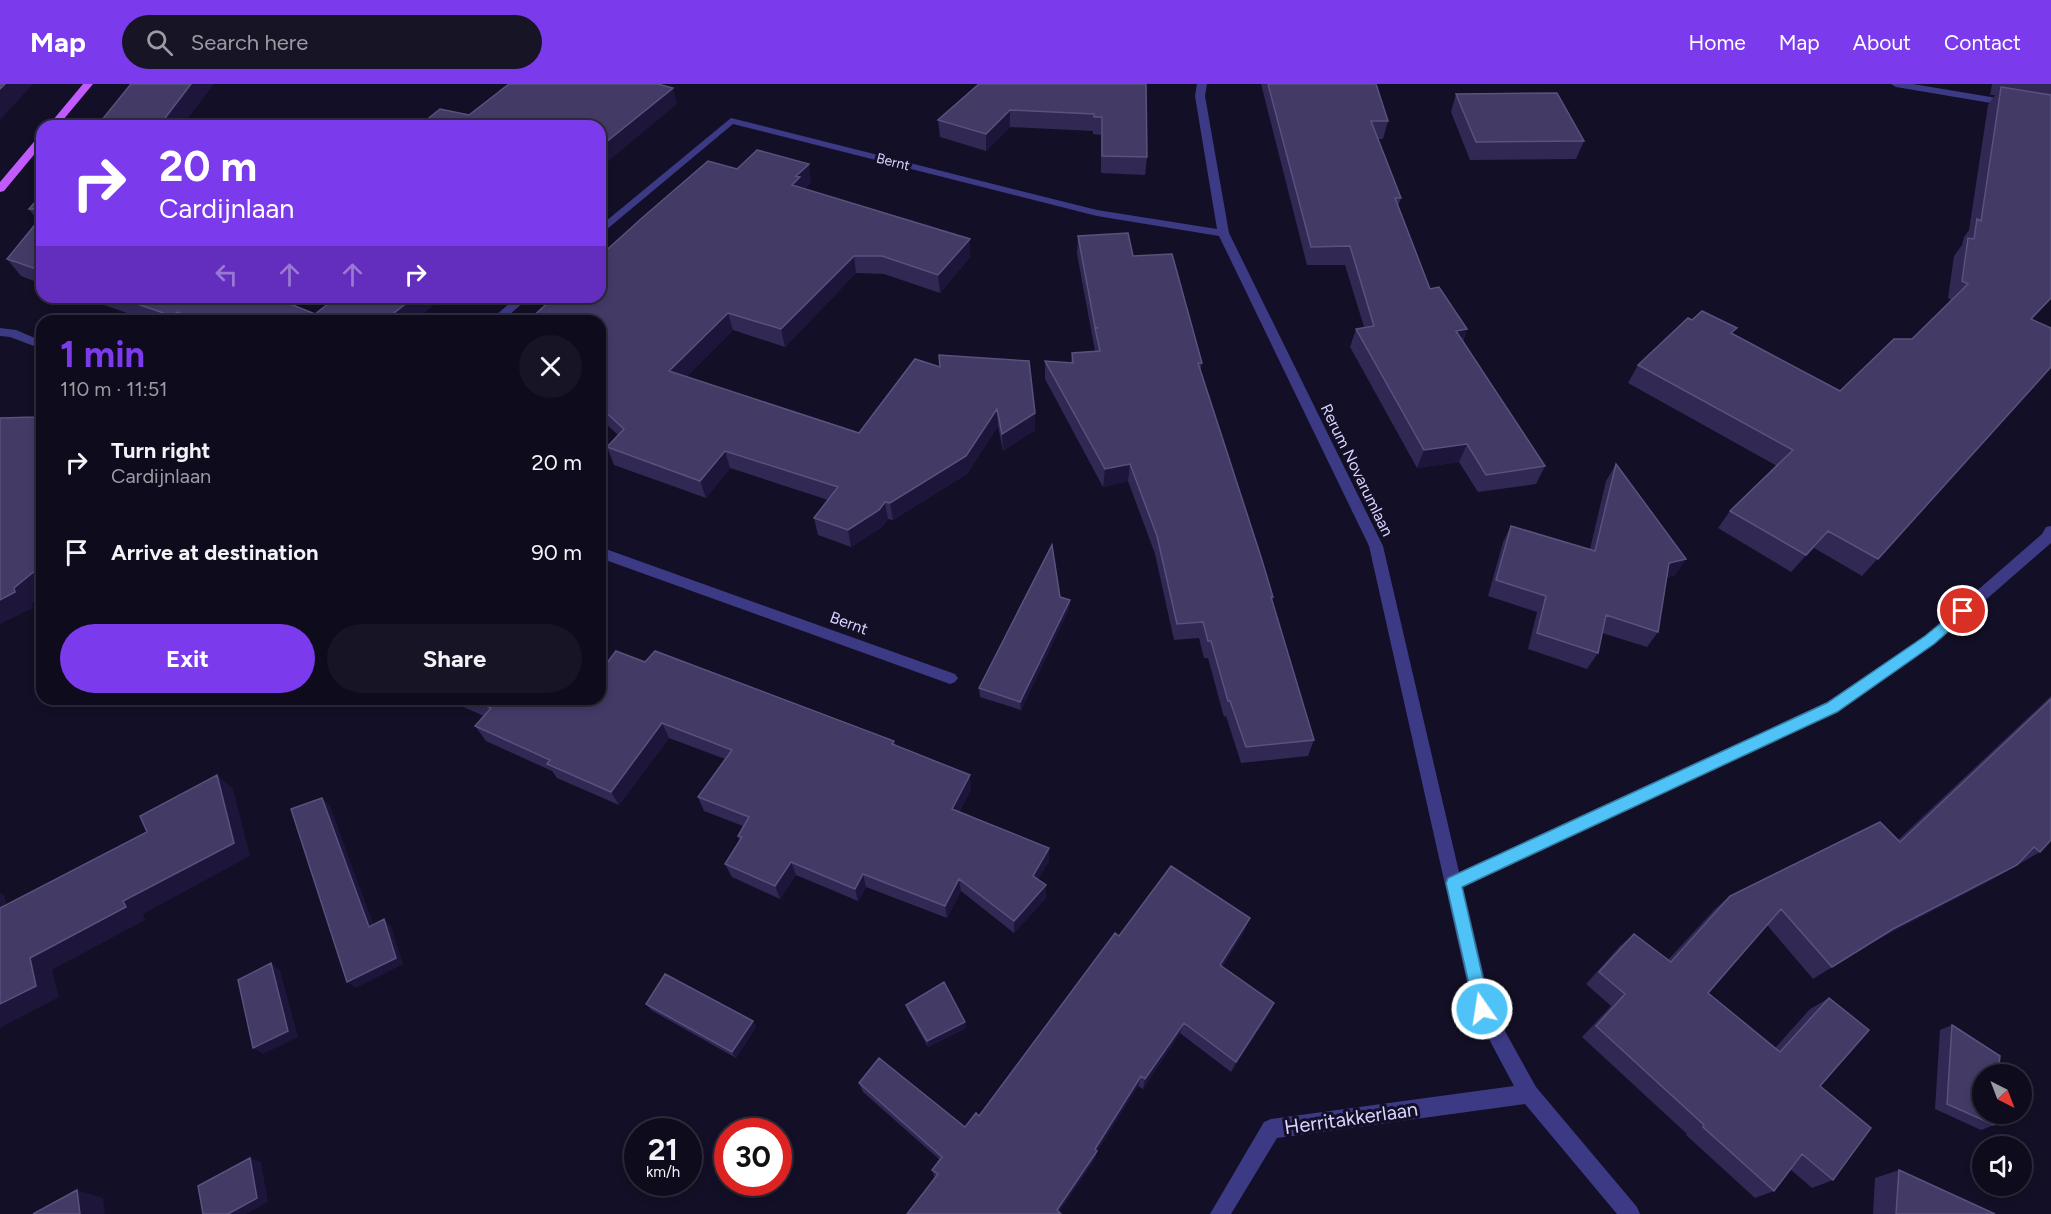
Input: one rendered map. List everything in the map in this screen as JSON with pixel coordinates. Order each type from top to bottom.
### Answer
[{"type":"main road","points":[[58,120],[88,84]]},
{"type":"main road","points":[[0,189],[36,146]]},
{"type":"street","name":"Rerum Novarumlaan","points":[[1202,84],[1200,96],[1223,233],[1376,546],[1453,883]]},
{"type":"street","points":[[1896,84],[2051,110]]},
{"type":"street","name":"Bernt","points":[[606,227],[731,121],[1097,213],[1223,233]]},
{"type":"street","points":[[502,315],[517,303]]},
{"type":"street","points":[[0,333],[12,333],[36,343]]},
{"type":"street","points":[[1630,1214],[1528,1094],[1482,1009],[1453,883],[1832,707],[1930,640],[2047,538],[2051,531]]},
{"type":"street","name":"Bernt","points":[[606,554],[950,678]]},
{"type":"street","name":"Herritakkerlaan","points":[[1220,1214],[1271,1130],[1528,1094]]},
{"type":"building","points":[[131,84],[191,84],[164,120],[102,120]]},
{"type":"building","points":[[509,84],[658,84],[673,88],[606,142],[606,120],[426,120],[440,109],[469,115]]},
{"type":"building","points":[[979,84],[1146,84],[1147,157],[1102,156],[1102,117],[1094,117],[1094,114],[1010,110],[986,134],[938,120]]},
{"type":"building","points":[[1268,84],[1376,84],[1388,121],[1371,121],[1401,198],[1395,198],[1430,289],[1439,287],[1467,329],[1456,331],[1545,466],[1486,475],[1467,444],[1424,450],[1356,329],[1374,326],[1350,246],[1311,247]]},
{"type":"building","points":[[2001,87],[2051,95],[2051,298],[2031,319],[2051,328],[2051,367],[1878,559],[1828,531],[1806,555],[1730,511],[1793,450],[1638,365],[1688,318],[1692,320],[1702,311],[1737,328],[1731,333],[1840,391],[1894,339],[1912,339],[1968,284],[1962,281],[1968,238],[1974,239],[1977,219],[1981,221]]},
{"type":"building","points":[[1557,93],[1584,141],[1476,142],[1456,94]]},
{"type":"building","points":[[757,150],[809,164],[796,176],[800,177],[792,185],[970,239],[938,275],[882,256],[854,256],[781,329],[728,313],[669,371],[859,433],[915,359],[940,367],[939,355],[1029,361],[1035,413],[1002,434],[997,409],[966,456],[890,503],[885,502],[879,510],[848,530],[814,518],[838,487],[725,451],[700,481],[607,447],[624,429],[606,412],[606,315],[534,315],[548,303],[606,303],[606,251],[708,161],[737,169]]},
{"type":"building","points":[[36,201],[36,209],[29,209]]},
{"type":"building","points":[[36,223],[36,269],[7,259]]},
{"type":"building","points":[[1128,233],[1133,256],[1172,254],[1202,363],[1198,363],[1261,557],[1314,740],[1246,747],[1230,701],[1228,701],[1211,641],[1208,641],[1203,622],[1177,624],[1157,536],[1130,464],[1105,469],[1045,361],[1073,363],[1072,353],[1100,351],[1095,328],[1098,328],[1095,327],[1078,236]]},
{"type":"building","points":[[134,303],[288,303],[315,314],[329,303],[406,303],[392,315],[186,315],[177,312],[169,315]]},
{"type":"building","points":[[36,417],[36,570],[14,588],[15,592],[0,600],[0,418]]},
{"type":"building","points":[[1616,464],[1686,559],[1669,563],[1658,632],[1606,615],[1598,653],[1537,633],[1546,596],[1496,580],[1511,526],[1595,551]]},
{"type":"building","points":[[1052,545],[1060,597],[1070,600],[1020,702],[979,688]]},
{"type":"building","points":[[616,651],[645,662],[655,651],[894,741],[892,744],[970,775],[952,809],[1049,848],[1033,876],[1046,885],[1014,921],[959,879],[945,906],[863,874],[855,889],[791,862],[775,886],[725,864],[742,837],[738,836],[749,817],[698,797],[732,750],[662,723],[611,792],[547,764],[550,760],[475,726],[491,708],[484,705],[606,705],[606,664]]},
{"type":"building","points":[[2051,699],[2051,840],[2040,852],[2034,847],[2017,865],[1893,929],[1832,967],[1781,909],[1708,993],[1780,1052],[1829,998],[1869,1030],[1820,1086],[1871,1128],[1833,1180],[1802,1154],[1774,1191],[1596,1026],[1625,994],[1599,972],[1634,934],[1671,962],[1730,896],[1880,822],[1900,842]]},
{"type":"building","points":[[217,775],[234,843],[123,901],[126,907],[30,958],[36,986],[0,1004],[0,908],[147,832],[140,816]]},
{"type":"building","points":[[322,798],[369,927],[384,919],[396,958],[347,982],[291,809]]},
{"type":"building","points":[[1171,866],[1250,918],[1220,965],[1274,1003],[1236,1062],[1184,1023],[1145,1079],[1141,1076],[1095,1149],[1097,1151],[1057,1210],[1061,1214],[907,1214],[938,1174],[932,1170],[942,1157],[859,1083],[879,1058],[965,1127],[976,1113],[979,1116],[1115,933],[1119,936]]},
{"type":"building","points":[[271,963],[288,1031],[253,1048],[238,980]]},
{"type":"building","points":[[665,974],[753,1021],[732,1052],[646,1004]]},
{"type":"building","points":[[944,982],[965,1022],[927,1041],[906,1005]]},
{"type":"building","points":[[1952,1025],[2000,1056],[1999,1064],[1972,1064],[1972,1115],[1947,1104]]},
{"type":"building","points":[[250,1158],[257,1198],[228,1214],[203,1214],[198,1186]]},
{"type":"building","points":[[1899,1170],[1995,1214],[1896,1214]]},
{"type":"building","points":[[77,1190],[80,1214],[33,1214]]},
{"type":"route","points":[[1482,1009],[1453,883],[1832,707],[1930,640],[1963,611]]}]
